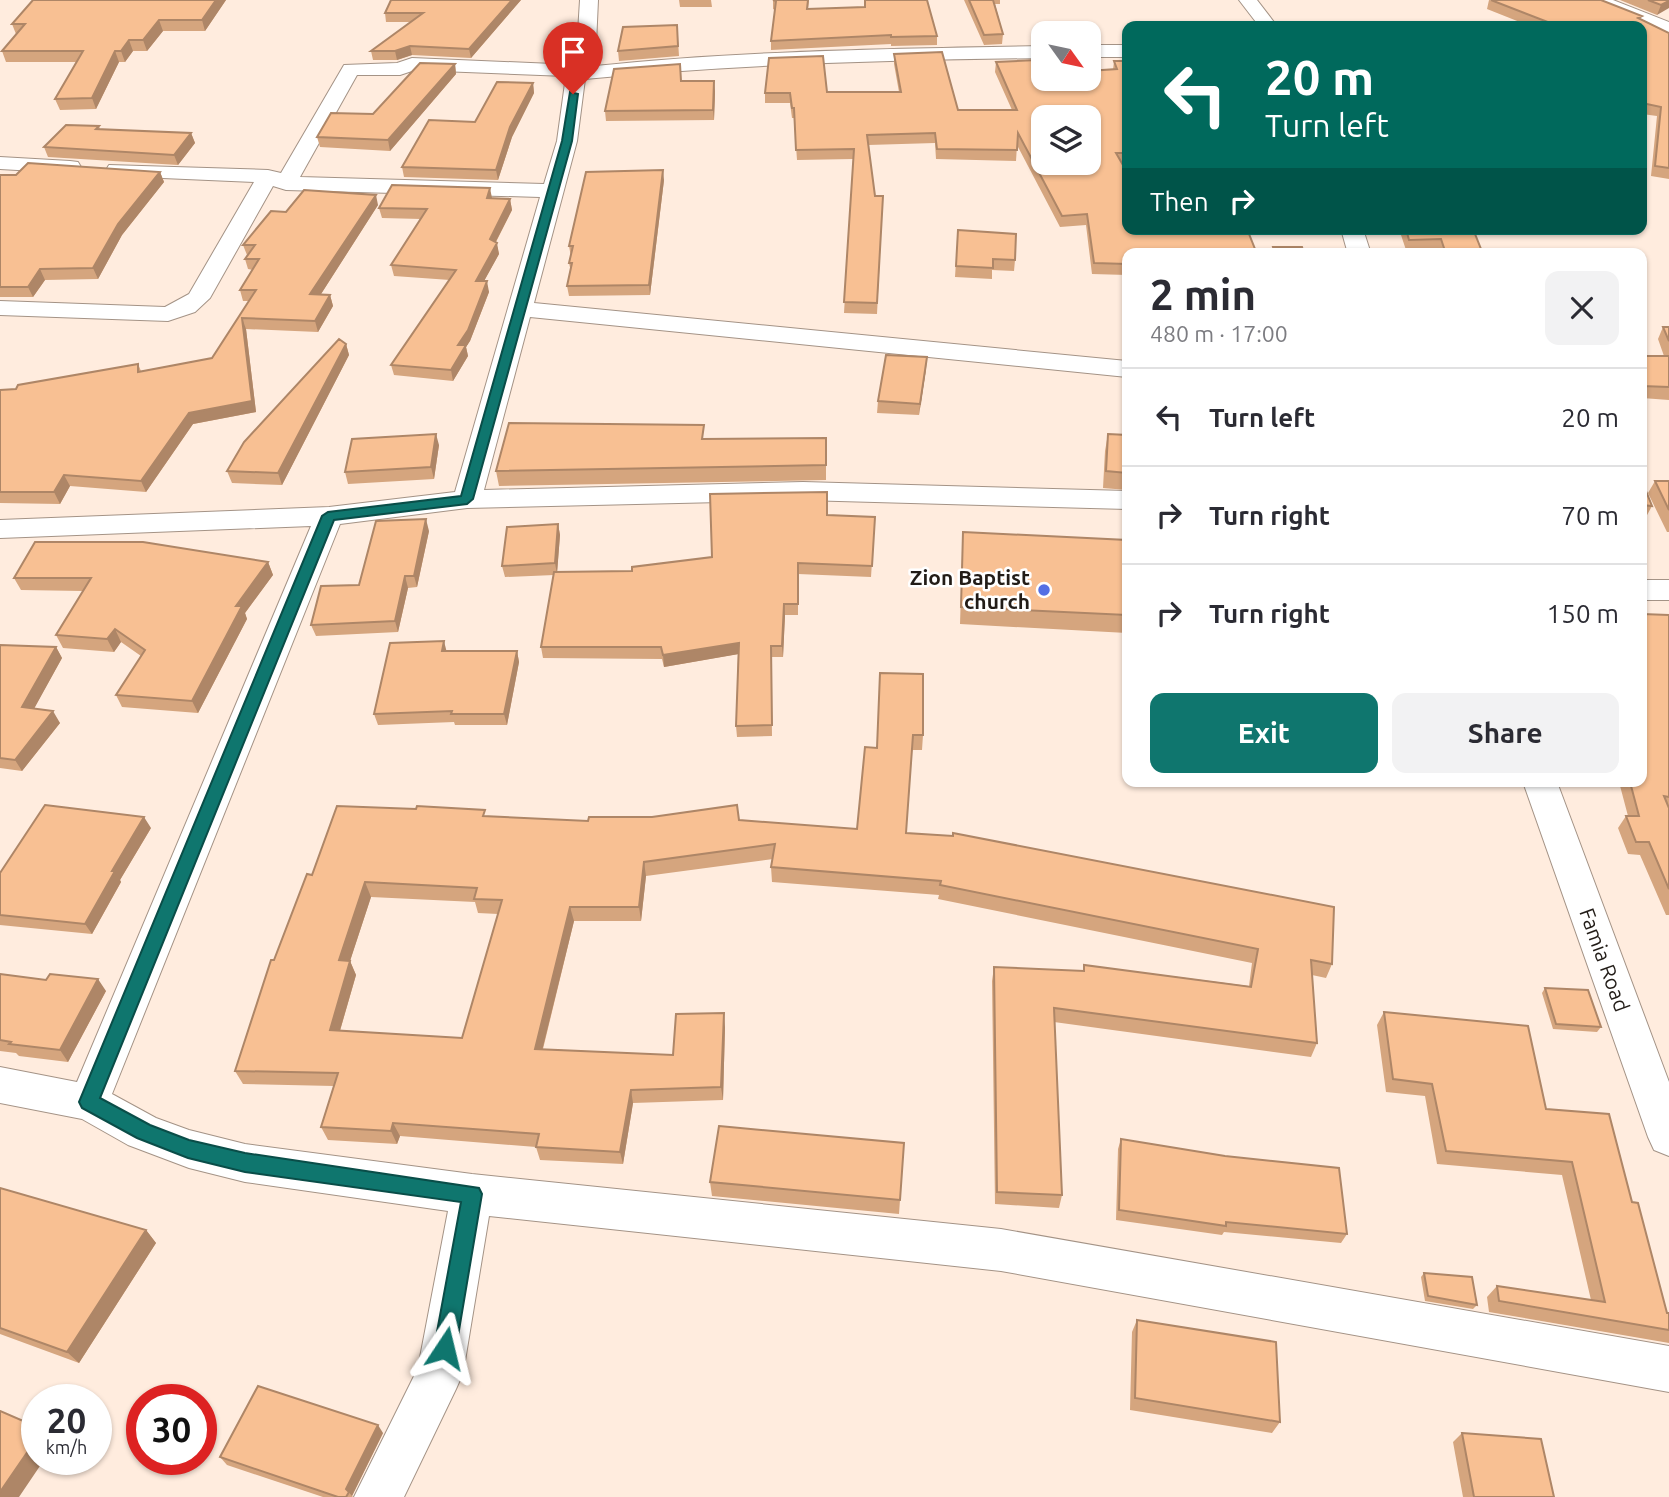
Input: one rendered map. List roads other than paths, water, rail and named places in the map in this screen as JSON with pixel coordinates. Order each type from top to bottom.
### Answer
[{"type":"street","points":[[467,499],[567,141],[581,72],[589,0]]},
{"type":"street","points":[[1248,0],[1264,21]]},
{"type":"street","points":[[1597,0],[1669,29]]},
{"type":"street","points":[[1101,51],[1122,51]]},
{"type":"street","points":[[0,308],[168,314],[186,307],[198,298],[351,69],[400,69],[412,64],[581,72],[659,65],[872,55],[1031,52]]},
{"type":"street","points":[[0,163],[551,191]]},
{"type":"street","points":[[518,309],[1122,369]]},
{"type":"street","points":[[2,531],[328,516],[467,499],[803,491],[1122,500]]},
{"type":"street","points":[[89,1102],[328,516]]},
{"type":"street","points":[[1647,590],[1669,590]]},
{"type":"street","name":"Famia Road","points":[[1542,787],[1669,1138]]},
{"type":"street","points":[[0,1085],[89,1102],[144,1132],[188,1149],[245,1163],[472,1194],[1001,1250],[1669,1369]]},
{"type":"street","points":[[378,1497],[440,1373],[472,1194]]},
{"type":"place","name":"Zion Baptist church","points":[[1044,590]]}]
